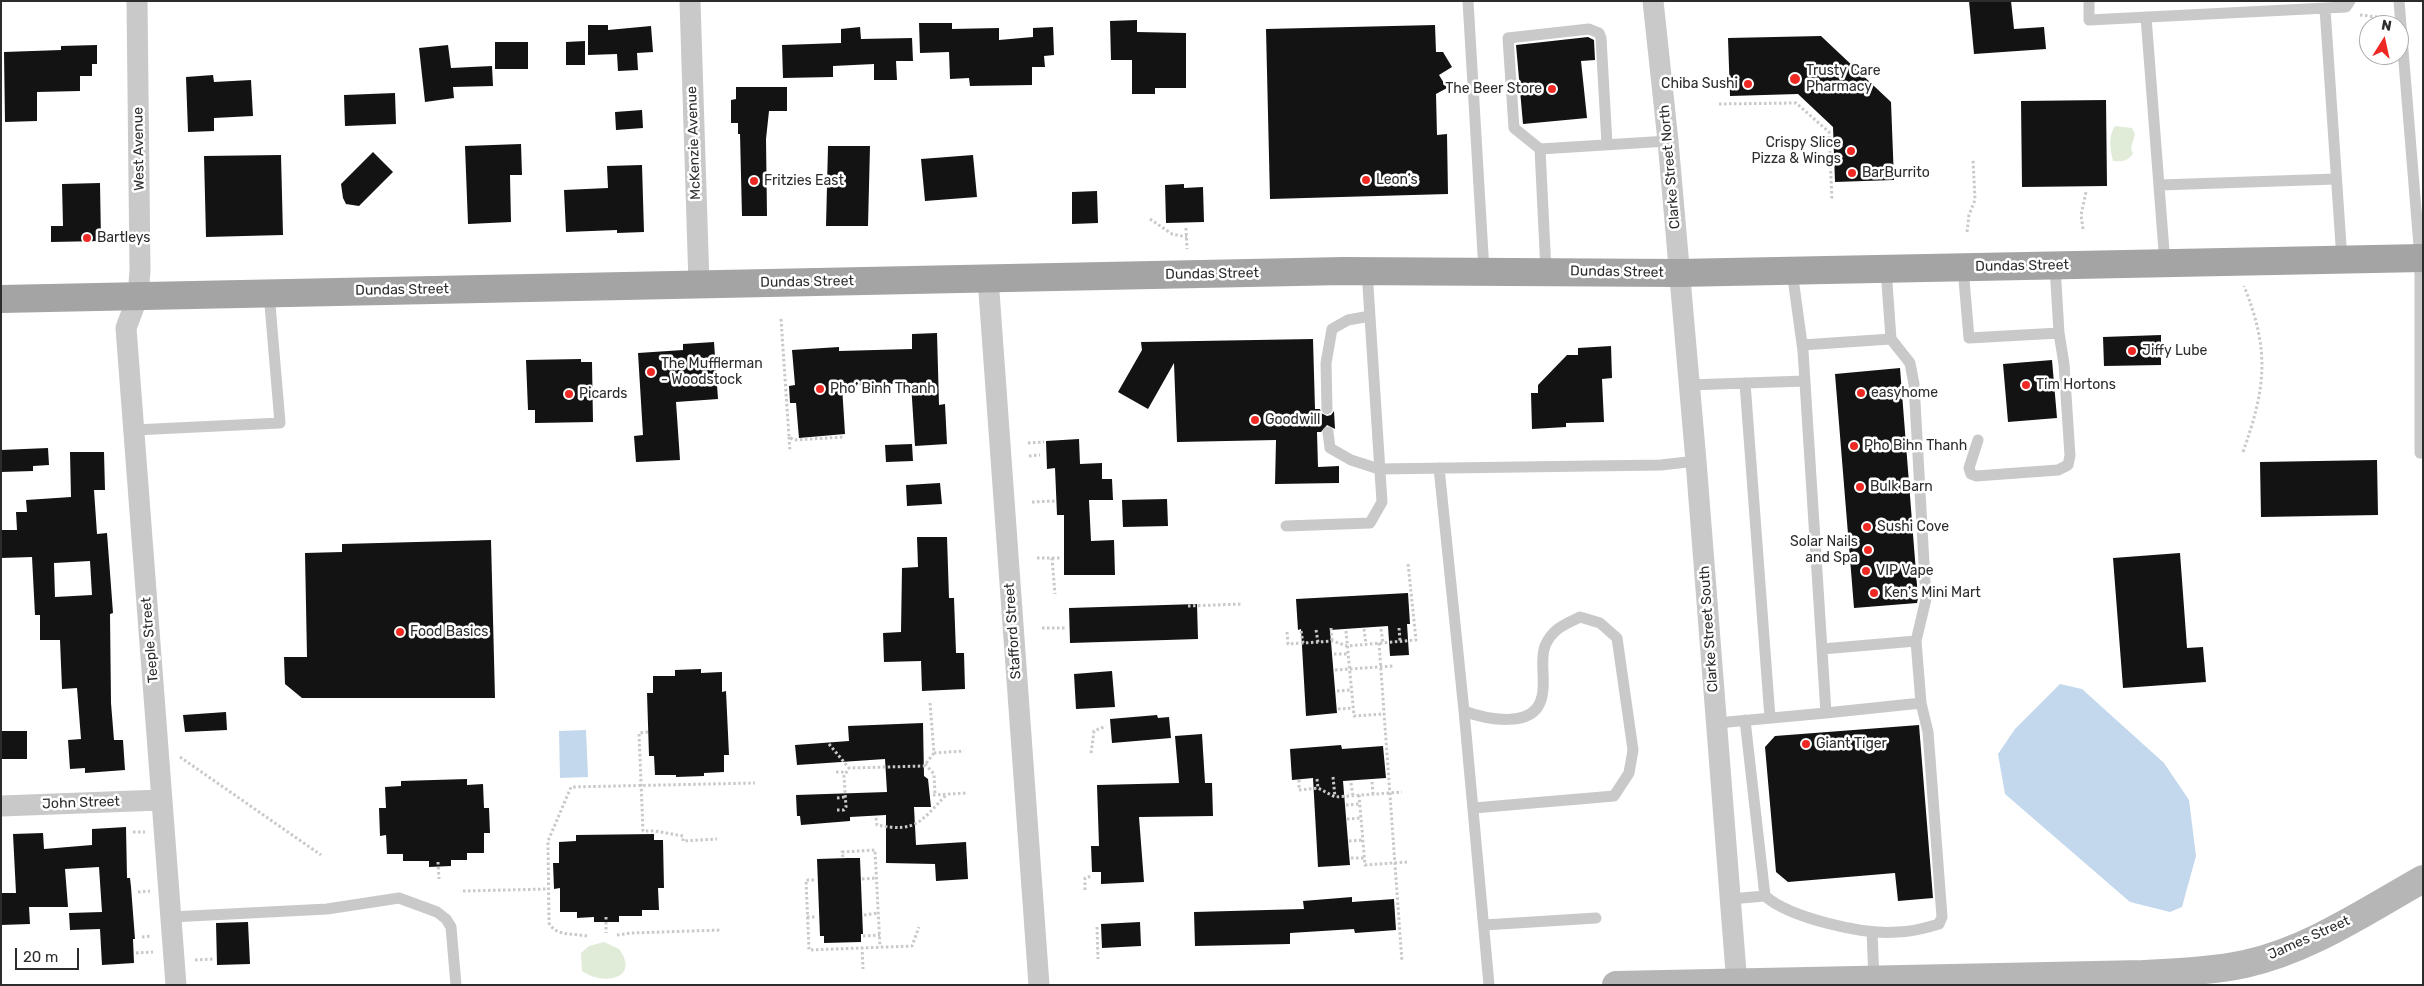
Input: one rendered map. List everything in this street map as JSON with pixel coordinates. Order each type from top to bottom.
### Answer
[{"type":"main road","name":"Dundas Street","points":[[1,299],[1367,271],[1678,273],[2421,258]]},
{"type":"street","name":"West Avenue","points":[[137,1],[140,265],[138,296]]},
{"type":"street","name":"McKenzie Avenue","points":[[690,1],[699,284]]},
{"type":"street","name":"Clarke Street North","points":[[1653,1],[1668,141],[1678,273]]},
{"type":"street","name":"Clarke Street South","points":[[1678,273],[1696,461],[1737,983]]},
{"type":"street","name":"Stafford Street","points":[[988,278],[1039,985]]},
{"type":"street","name":"Teeple Street","points":[[138,296],[126,328],[176,985]]},
{"type":"street","name":"John Street","points":[[1,806],[161,800]]},
{"type":"street","name":"James Street","points":[[1616,985],[2143,974],[2205,970],[2246,964],[2283,952],[2335,929],[2423,879]]},
{"type":"lane","points":[[1468,1],[1484,271]]},
{"type":"lane","points":[[2089,1],[2090,20],[2325,9],[2346,7],[2350,1]]},
{"type":"lane","points":[[2399,1],[2421,258],[2422,388],[2420,453],[2423,453]]},
{"type":"lane","points":[[2325,9],[2342,260]]},
{"type":"lane","points":[[2146,17],[2165,264]]},
{"type":"lane","points":[[1607,144],[1601,38],[1599,33],[1589,29],[1508,38],[1514,128],[1540,149],[1668,141]]},
{"type":"lane","points":[[1540,149],[1546,271]]},
{"type":"lane","points":[[2160,185],[2336,179]]},
{"type":"lane","points":[[1978,440],[1969,468],[1971,474],[1976,476],[2058,470],[2068,465],[2070,456],[2056,266]]},
{"type":"lane","points":[[1963,268],[1969,338],[2060,333]]},
{"type":"lane","points":[[1745,720],[1765,896],[1774,904],[1797,915],[1872,932],[1897,932],[1939,924],[1942,917],[1928,732],[1921,703],[1916,641],[1926,599],[1914,384],[1910,363],[1890,339],[1886,269]]},
{"type":"lane","points":[[1286,526],[1370,523],[1382,502],[1367,271]]},
{"type":"lane","points":[[1792,271],[1805,382],[1826,712]]},
{"type":"lane","points":[[134,430],[280,423],[269,293]]},
{"type":"lane","points":[[1328,409],[1326,363],[1332,330],[1348,320],[1370,316]]},
{"type":"lane","points":[[1802,345],[1890,339]]},
{"type":"lane","points":[[1689,385],[1805,382]]},
{"type":"lane","points":[[1745,383],[1770,718]]},
{"type":"lane","points":[[1328,432],[1330,448],[1351,460],[1379,469],[1661,465],[1696,461]]},
{"type":"lane","points":[[1439,468],[1474,808],[1489,985]]},
{"type":"lane","points":[[1464,711],[1480,716],[1507,720],[1529,714],[1542,701],[1545,646],[1558,626],[1580,617],[1600,623],[1617,638],[1632,750],[1629,773],[1614,796],[1474,808]]},
{"type":"lane","points":[[1822,649],[1916,641]]},
{"type":"lane","points":[[1716,723],[1921,703]]},
{"type":"lane","points":[[1730,899],[1765,896]]},
{"type":"lane","points":[[171,917],[327,909],[399,898],[437,912],[446,919],[451,927],[456,985]]},
{"type":"lane","points":[[1484,925],[1596,918]]},
{"type":"lane","points":[[1872,932],[1874,979]]},
{"type":"path","points":[[1719,104],[1796,103],[1829,132],[1832,200]]},
{"type":"path","points":[[1968,232],[1969,215],[1975,200],[1973,159]]},
{"type":"path","points":[[2083,229],[2082,216],[2086,192]]},
{"type":"path","points":[[1150,219],[1172,234],[1187,237]]},
{"type":"path","points":[[1186,228],[1187,249]]},
{"type":"path","points":[[2234,262],[2256,315],[2263,363],[2258,410],[2244,452]]},
{"type":"path","points":[[781,319],[790,452]]},
{"type":"path","points":[[789,437],[794,440],[844,437]]},
{"type":"path","points":[[1028,443],[1044,442]]},
{"type":"path","points":[[1029,456],[1040,455]]},
{"type":"path","points":[[1032,502],[1055,501]]},
{"type":"path","points":[[1037,558],[1062,558]]},
{"type":"path","points":[[1052,558],[1054,594]]},
{"type":"path","points":[[1287,632],[1288,644],[1332,641],[1348,646],[1416,640],[1408,563]]},
{"type":"path","points":[[1188,606],[1242,604]]},
{"type":"path","points":[[1042,628],[1066,628]]},
{"type":"path","points":[[1331,628],[1332,641]]},
{"type":"path","points":[[1399,628],[1400,641]]},
{"type":"path","points":[[1364,629],[1366,644]]},
{"type":"path","points":[[1381,629],[1380,667],[1402,962]]},
{"type":"path","points":[[1302,630],[1303,643]]},
{"type":"path","points":[[1316,630],[1318,642]]},
{"type":"path","points":[[1346,631],[1354,716],[1384,714]]},
{"type":"path","points":[[1334,654],[1348,654]]},
{"type":"path","points":[[1335,670],[1393,666]]},
{"type":"path","points":[[1337,691],[1352,690]]},
{"type":"path","points":[[828,744],[849,768],[924,766],[934,753],[930,703]]},
{"type":"path","points":[[1338,709],[1353,708]]},
{"type":"path","points":[[1091,753],[1094,731],[1106,726]]},
{"type":"path","points":[[648,732],[639,733],[643,831],[683,836],[683,841],[717,839]]},
{"type":"path","points":[[934,753],[964,751]]},
{"type":"path","points":[[178,755],[321,855]]},
{"type":"path","points":[[834,759],[841,759]]},
{"type":"path","points":[[910,760],[910,766]]},
{"type":"path","points":[[876,761],[877,767]]},
{"type":"path","points":[[901,761],[901,766]]},
{"type":"path","points":[[866,762],[866,768]]},
{"type":"path","points":[[925,764],[934,774],[934,795],[967,793]]},
{"type":"path","points":[[837,810],[844,810],[846,807],[845,774],[849,768]]},
{"type":"path","points":[[836,772],[845,774]]},
{"type":"path","points":[[1334,777],[1335,797]]},
{"type":"path","points":[[1316,779],[1318,788]]},
{"type":"path","points":[[1298,780],[1299,790],[1318,788],[1335,797],[1402,792]]},
{"type":"path","points":[[1372,782],[1373,794]]},
{"type":"path","points":[[587,936],[561,932],[551,926],[548,915],[548,841],[571,787],[755,783]]},
{"type":"path","points":[[1352,783],[1353,796]]},
{"type":"path","points":[[876,818],[877,825],[896,829],[904,828],[920,822],[947,794]]},
{"type":"path","points":[[1359,795],[1365,865],[1407,862]]},
{"type":"path","points":[[837,798],[845,797]]},
{"type":"path","points":[[932,803],[938,804]]},
{"type":"path","points":[[1346,805],[1359,804]]},
{"type":"path","points":[[1347,819],[1361,818]]},
{"type":"path","points":[[1349,841],[1363,840]]},
{"type":"path","points":[[843,857],[842,852],[875,850],[880,947]]},
{"type":"path","points":[[1351,858],[1364,858]]},
{"type":"path","points":[[438,862],[439,879]]},
{"type":"path","points":[[1085,890],[1085,878],[1092,876]]},
{"type":"path","points":[[862,879],[877,878]]},
{"type":"path","points":[[814,880],[806,880],[809,950],[912,946],[919,927]]},
{"type":"path","points":[[463,891],[548,889]]},
{"type":"path","points":[[864,914],[878,913]]},
{"type":"path","points":[[606,917],[606,933]]},
{"type":"path","points":[[807,917],[816,917]]},
{"type":"path","points":[[1097,927],[1098,959]]},
{"type":"path","points":[[617,935],[721,930]]},
{"type":"path","points":[[863,936],[880,935]]},
{"type":"path","points":[[862,948],[863,969]]},
{"type":"path","points":[[136,953],[161,951]]},
{"type":"path","points":[[186,961],[214,959]]},
{"type":"green space","points":[[2115,126],[2132,128],[2135,134],[2131,148],[2133,154],[2127,160],[2113,161],[2110,138]]},
{"type":"green space","points":[[604,942],[619,949],[625,959],[625,967],[622,973],[617,977],[609,979],[591,976],[582,971],[581,953],[589,946]]},
{"type":"water","points":[[2060,684],[2082,689],[2164,763],[2189,800],[2196,856],[2182,907],[2170,912],[2130,902],[2005,794],[1998,754],[2015,729]]},
{"type":"water","points":[[586,730],[588,777],[560,778],[559,731]]},
{"type":"building","points":[[1969,1],[2011,1],[2014,29],[2044,27],[2046,49],[1974,54]]},
{"type":"building","points":[[1137,20],[1137,32],[1186,33],[1186,88],[1155,88],[1155,94],[1132,94],[1132,60],[1111,60],[1110,21]]},
{"type":"building","points":[[919,23],[952,23],[952,29],[999,28],[999,40],[1033,37],[1033,28],[1053,27],[1054,55],[1044,56],[1045,67],[1032,67],[1032,85],[970,86],[969,78],[950,79],[949,52],[920,53]]},
{"type":"building","points":[[588,25],[608,25],[608,30],[651,26],[653,52],[637,53],[638,70],[618,71],[617,54],[588,55]]},
{"type":"building","points":[[1435,25],[1436,52],[1443,52],[1452,67],[1439,75],[1447,88],[1436,94],[1437,135],[1447,134],[1448,194],[1270,199],[1266,29]]},
{"type":"building","points":[[860,27],[861,39],[912,38],[913,61],[896,61],[897,80],[874,80],[874,64],[833,66],[833,77],[783,78],[782,45],[841,43],[841,29]]},
{"type":"building","points":[[1821,36],[1891,102],[1894,180],[1835,182],[1833,127],[1798,94],[1730,96],[1728,38]]},
{"type":"building","name":"The Beer Store","points":[[1588,37],[1594,40],[1595,60],[1581,61],[1587,118],[1523,124],[1516,45]]},
{"type":"building","points":[[585,41],[585,65],[566,65],[566,42]]},
{"type":"building","points":[[495,42],[528,42],[528,69],[495,69]]},
{"type":"building","points":[[97,45],[97,64],[92,64],[92,76],[80,76],[80,91],[37,92],[37,121],[5,122],[4,52],[61,50],[61,46]]},
{"type":"building","points":[[448,45],[451,68],[492,66],[493,86],[453,87],[454,98],[425,102],[419,48]]},
{"type":"building","points":[[213,75],[214,82],[251,80],[253,116],[214,118],[214,131],[188,132],[186,77]]},
{"type":"building","points":[[736,87],[787,87],[787,111],[769,111],[766,139],[767,216],[742,216],[740,134],[738,134],[738,123],[731,123],[731,100],[736,99]]},
{"type":"building","points":[[395,93],[396,124],[345,126],[344,95]]},
{"type":"building","points":[[2106,100],[2107,186],[2022,187],[2021,101]]},
{"type":"building","points":[[642,110],[643,128],[616,130],[615,112]]},
{"type":"building","points":[[521,144],[522,175],[510,175],[511,222],[468,224],[465,146]]},
{"type":"building","points":[[828,146],[870,146],[868,226],[826,226]]},
{"type":"building","points":[[373,152],[393,172],[359,206],[346,204],[341,184]]},
{"type":"building","points":[[281,155],[283,235],[206,237],[204,156]]},
{"type":"building","points":[[973,155],[977,197],[925,201],[921,159]]},
{"type":"building","points":[[642,165],[644,232],[617,233],[617,230],[566,232],[564,190],[608,188],[607,166]]},
{"type":"building","points":[[100,183],[101,241],[51,242],[51,226],[63,226],[62,184]]},
{"type":"building","points":[[1184,184],[1184,188],[1203,187],[1204,222],[1166,223],[1165,185]]},
{"type":"building","points":[[1097,191],[1098,223],[1072,224],[1072,192]]},
{"type":"building","points":[[937,333],[939,405],[945,404],[947,444],[915,446],[911,383],[842,386],[845,434],[799,438],[796,403],[790,403],[789,386],[795,385],[792,350],[839,347],[839,351],[912,349],[912,334]]},
{"type":"building","name":"Jiffy Lube","points":[[2161,335],[2161,365],[2104,366],[2103,337]]},
{"type":"building","name":"Goodwill","points":[[1313,339],[1315,409],[1320,409],[1321,413],[1327,416],[1331,415],[1334,411],[1335,429],[1327,425],[1321,432],[1317,432],[1318,467],[1339,466],[1339,483],[1275,484],[1276,440],[1177,442],[1174,363],[1148,409],[1118,392],[1142,350],[1141,342]]},
{"type":"building","points":[[714,342],[718,399],[676,402],[680,460],[636,462],[634,436],[643,435],[638,353],[683,350],[683,344]]},
{"type":"building","points":[[1611,346],[1612,378],[1602,379],[1604,422],[1566,423],[1566,427],[1532,429],[1531,393],[1538,393],[1538,385],[1567,355],[1578,355],[1578,348]]},
{"type":"building","points":[[581,359],[581,362],[592,362],[593,422],[535,423],[535,410],[528,410],[526,360]]},
{"type":"building","points":[[2052,360],[2057,418],[2008,422],[2003,364]]},
{"type":"building","points":[[1900,368],[1918,598],[1917,603],[1854,608],[1835,374]]},
{"type":"building","points":[[1079,439],[1080,464],[1102,463],[1102,479],[1112,479],[1113,500],[1089,500],[1091,541],[1114,540],[1115,575],[1064,575],[1064,515],[1057,515],[1055,468],[1047,469],[1046,441]]},
{"type":"building","points":[[912,444],[913,461],[886,462],[885,445]]},
{"type":"building","points":[[48,448],[49,465],[33,466],[33,471],[1,472],[1,450]]},
{"type":"building","points":[[70,452],[104,452],[105,490],[94,490],[97,534],[107,533],[113,613],[110,614],[111,703],[114,740],[123,740],[125,770],[85,773],[85,768],[70,769],[68,740],[81,739],[77,688],[62,689],[60,640],[40,640],[40,615],[35,615],[32,557],[1,558],[1,530],[17,530],[16,512],[27,512],[26,500],[71,497]],"holes":[[[90,561],[92,595],[55,597],[54,563]]]},
{"type":"building","points":[[2377,460],[2378,515],[2261,517],[2260,462]]},
{"type":"building","points":[[940,483],[942,504],[907,506],[906,485]]},
{"type":"building","points":[[1167,499],[1168,526],[1123,527],[1122,500]]},
{"type":"building","points":[[917,537],[947,537],[949,598],[954,598],[956,653],[964,653],[965,689],[922,691],[921,661],[884,662],[883,633],[901,632],[902,568],[918,567]]},
{"type":"building","name":"Food Basics","points":[[491,540],[495,698],[302,698],[285,684],[284,657],[307,657],[305,553],[342,552],[342,544]]},
{"type":"building","points":[[2180,553],[2187,648],[2203,647],[2206,682],[2123,688],[2113,558]]},
{"type":"building","points":[[1408,593],[1409,655],[1390,656],[1388,626],[1330,630],[1337,713],[1306,716],[1301,629],[1298,630],[1296,599]]},
{"type":"building","points":[[1197,604],[1198,639],[1070,643],[1069,608]]},
{"type":"building","points":[[701,669],[701,673],[722,672],[722,692],[726,691],[729,755],[724,755],[724,772],[704,773],[704,776],[676,777],[676,775],[655,775],[654,756],[649,756],[647,693],[653,693],[653,676],[675,676],[675,670]]},
{"type":"building","points":[[1112,671],[1115,707],[1076,709],[1074,674]]},
{"type":"building","points":[[226,712],[227,730],[185,732],[183,715]]},
{"type":"building","points":[[1157,715],[1158,718],[1169,717],[1171,738],[1112,743],[1110,719]]},
{"type":"building","points":[[923,723],[924,776],[928,779],[931,807],[914,807],[916,845],[966,842],[968,879],[936,881],[935,864],[886,863],[886,815],[850,817],[850,821],[801,825],[800,816],[797,816],[796,795],[887,792],[885,759],[797,765],[795,745],[849,741],[848,726]]},
{"type":"building","points":[[1919,725],[1933,898],[1898,901],[1895,873],[1788,882],[1776,872],[1765,747],[1775,736]]},
{"type":"building","points":[[1,731],[27,731],[27,759],[1,759]]},
{"type":"building","points":[[1202,734],[1205,783],[1212,783],[1213,816],[1139,817],[1144,882],[1101,884],[1101,872],[1092,872],[1091,846],[1099,846],[1097,785],[1179,783],[1175,736]]},
{"type":"building","points":[[1341,745],[1342,749],[1383,746],[1386,778],[1343,781],[1350,865],[1318,867],[1313,778],[1292,780],[1290,749]]},
{"type":"building","points":[[467,779],[467,785],[483,784],[484,808],[489,808],[490,833],[484,833],[484,853],[467,853],[467,860],[451,860],[451,866],[429,867],[429,861],[403,861],[403,854],[387,854],[386,835],[380,836],[379,808],[386,808],[385,787],[401,786],[401,781]]},
{"type":"building","points":[[126,827],[127,878],[130,878],[135,939],[133,939],[134,963],[102,965],[100,929],[70,930],[69,913],[102,912],[99,867],[65,869],[68,907],[29,907],[30,924],[1,925],[1,893],[16,893],[13,834],[43,833],[44,849],[92,845],[92,829]]},
{"type":"building","points":[[654,834],[654,840],[663,840],[664,888],[658,888],[659,910],[642,910],[642,916],[619,916],[619,922],[594,922],[594,917],[577,918],[577,912],[560,912],[560,888],[554,889],[553,863],[559,863],[559,842],[576,841],[576,835]]},
{"type":"building","points":[[860,858],[863,934],[861,934],[861,942],[824,943],[824,936],[820,936],[817,859]]},
{"type":"building","points":[[1352,897],[1352,902],[1394,899],[1396,930],[1355,933],[1354,929],[1290,933],[1290,944],[1195,946],[1194,912],[1304,909],[1303,901]]},
{"type":"building","points":[[248,922],[250,964],[217,965],[216,923]]},
{"type":"building","points":[[1140,922],[1141,946],[1102,948],[1101,924]]},
{"type":"place","name":"Trusty Care Pharmacy","points":[[1795,79]]},
{"type":"place","name":"Chiba Sushi","points":[[1748,84]]},
{"type":"place","name":"The Beer Store","points":[[1552,89]]},
{"type":"place","name":"Crispy Slice Pizza & Wings","points":[[1851,151]]},
{"type":"place","name":"BarBurrito","points":[[1852,173]]},
{"type":"place","name":"Leon's","points":[[1366,180]]},
{"type":"place","name":"Fritzies East","points":[[754,181]]},
{"type":"place","name":"Bartleys","points":[[87,238]]},
{"type":"place","name":"Jiffy Lube","points":[[2132,351]]},
{"type":"place","name":"The Mufflerman - Woodstock","points":[[651,372]]},
{"type":"place","name":"Tim Hortons","points":[[2026,385]]},
{"type":"place","name":"Pho' Binh Thanh","points":[[820,389]]},
{"type":"place","name":"easyhome","points":[[1861,393]]},
{"type":"place","name":"Picards","points":[[569,394]]},
{"type":"place","name":"Goodwill","points":[[1255,420]]},
{"type":"place","name":"Pho Bihn Thanh","points":[[1854,446]]},
{"type":"place","name":"Bulk Barn","points":[[1860,487]]},
{"type":"place","name":"Sushi Cove","points":[[1867,527]]},
{"type":"place","name":"Solar Nails and Spa","points":[[1868,550]]},
{"type":"place","name":"VIP Vape","points":[[1866,571]]},
{"type":"place","name":"Ken's Mini Mart","points":[[1874,593]]},
{"type":"place","name":"Food Basics","points":[[400,632]]},
{"type":"place","name":"Giant Tiger","points":[[1806,744]]}]
